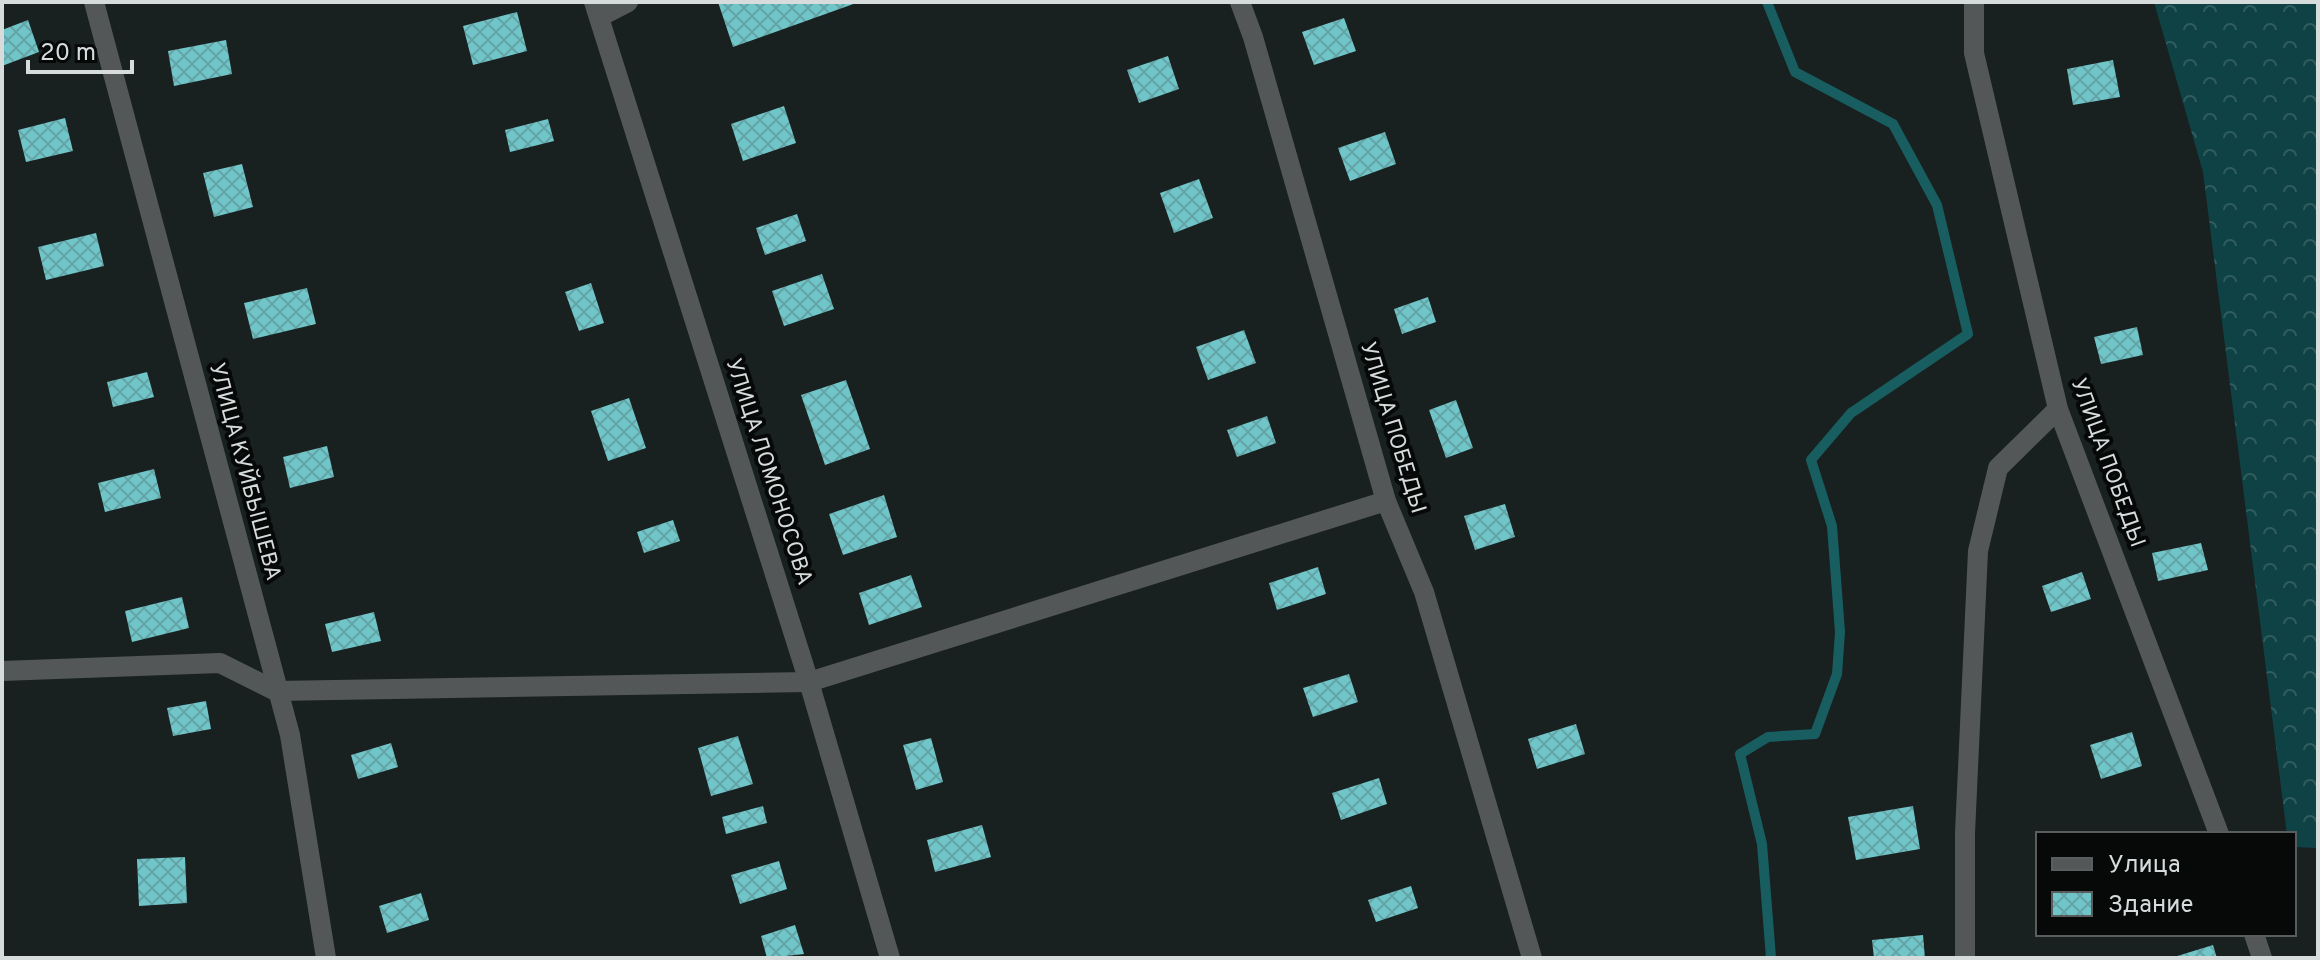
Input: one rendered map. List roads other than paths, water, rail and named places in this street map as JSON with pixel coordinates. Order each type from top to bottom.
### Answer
[{"type":"street","name":"УЛИЦА КУЙБЫШЕВА","points":[[94,2],[117,77],[290,735],[326,958]]},
{"type":"street","points":[[596,9],[628,2]]},
{"type":"street","name":"УЛИЦА ПОБЕДЫ","points":[[1240,2],[1253,37],[1386,501],[1424,592],[1532,958]]},
{"type":"street","name":"УЛИЦА ПОБЕДЫ","points":[[1974,2],[1974,53],[2058,409],[2218,832]]},
{"type":"street","name":"УЛИЦА ЛОМОНОСОВА","points":[[596,9],[809,682],[890,958]]},
{"type":"street","points":[[1965,958],[1965,833],[1978,551],[1998,468],[2058,409]]},
{"type":"street","points":[[2,671],[220,663],[276,691],[809,682],[1386,501]]},
{"type":"street","points":[[2255,936],[2262,958]]},
{"type":"waterway","points":[[1767,2],[1795,72],[1893,124],[1937,205],[1968,334],[1851,413],[1811,460],[1832,526],[1840,632],[1837,674],[1815,734],[1768,737],[1740,754],[1762,844],[1771,958]]}]
